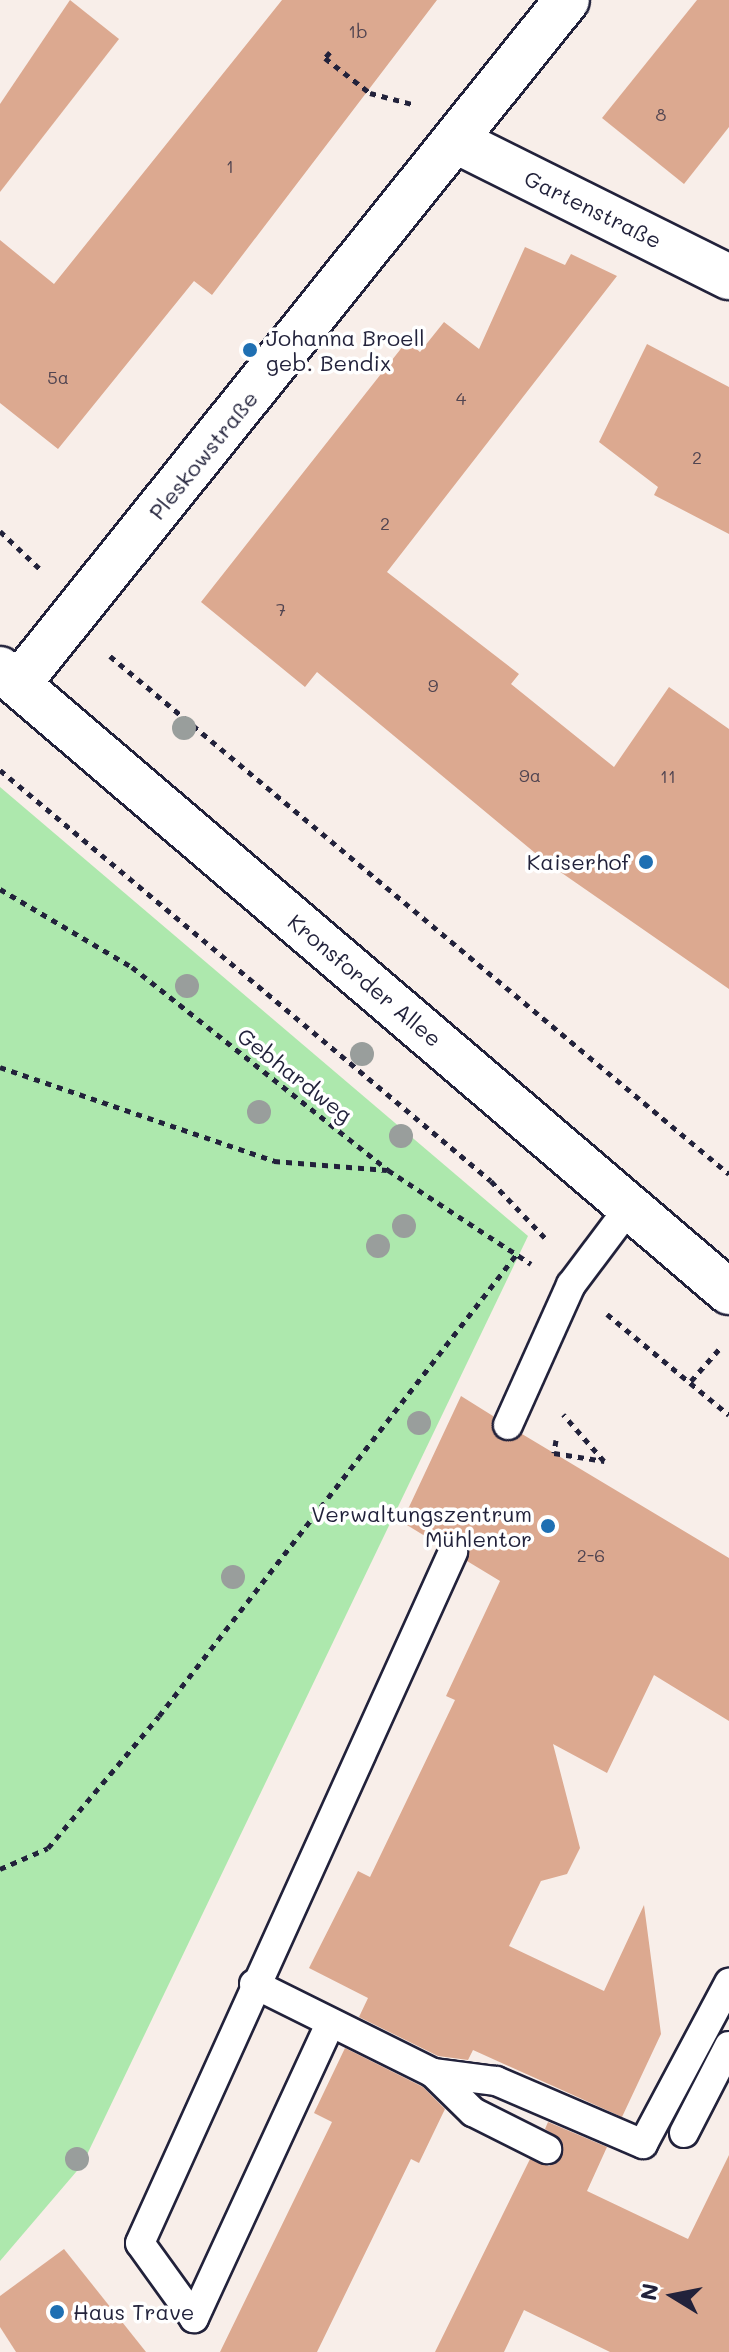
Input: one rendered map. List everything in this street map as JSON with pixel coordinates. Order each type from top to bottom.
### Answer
[{"type":"street","name":"Pleskowstraße","points":[[9,677],[68,621],[458,142],[567,0]]},
{"type":"street","name":"Gartenstraße","points":[[458,142],[729,277]]},
{"type":"street","name":"Kronsforder Allee","points":[[9,677],[631,1205],[729,1292]]},
{"type":"lane","points":[[508,1425],[571,1285],[631,1205]]},
{"type":"lane","points":[[329,2026],[194,2318],[140,2243],[254,1984],[453,1552]]},
{"type":"lane","points":[[254,1984],[329,2026],[433,2073],[496,2081],[643,2144],[729,1983]]},
{"type":"lane","points":[[684,2133],[729,2046]]},
{"type":"lane","points":[[433,2073],[473,2112],[547,2149]]},
{"type":"path","points":[[330,52],[325,58],[370,93],[419,106]]},
{"type":"path","points":[[68,621],[729,1174]]},
{"type":"path","points":[[0,770],[491,1181],[539,1226],[571,1285],[729,1415]]},
{"type":"path","name":"Gebhardweg","points":[[0,889],[132,967],[388,1170],[516,1255],[571,1285]]},
{"type":"path","points":[[0,1067],[274,1161],[388,1170]]},
{"type":"path","points":[[0,1869],[48,1848],[159,1716],[516,1255]]},
{"type":"path","points":[[691,1381],[729,1337]]},
{"type":"path","points":[[529,1375],[604,1461],[554,1453]]},
{"type":"green space","points":[[0,787],[528,1236],[82,2165],[0,2261]]},
{"type":"building","points":[[70,0],[119,39],[0,192],[0,104]]},
{"type":"building","points":[[282,0],[437,0],[212,295],[194,281],[58,449],[0,403],[0,240],[54,284]]},
{"type":"building","points":[[697,0],[729,0],[729,127],[684,184],[602,118]]},
{"type":"building","points":[[525,247],[565,265],[571,254],[617,276],[387,572],[519,674],[511,684],[614,767],[669,687],[729,729],[729,989],[546,862],[317,672],[305,687],[201,602],[407,341],[420,352],[444,322],[479,349]]},
{"type":"building","points":[[647,344],[729,387],[729,534],[654,495],[658,487],[599,442]]},
{"type":"building","points":[[461,1396],[493,1416],[500,1440],[522,1434],[729,1558],[729,1721],[654,1675],[607,1773],[553,1744],[580,1848],[567,1874],[541,1881],[509,1946],[604,1991],[644,1905],[661,2034],[622,2117],[473,2050],[468,2060],[438,2056],[359,2017],[368,1998],[309,1968],[358,1871],[370,1877],[455,1700],[446,1696],[500,1581],[467,1561],[461,1537],[438,1544],[402,1522]]},
{"type":"building","points":[[345,2048],[423,2087],[445,2109],[419,2163],[411,2159],[317,2352],[220,2352],[332,2122],[314,2113]]},
{"type":"building","points":[[548,2122],[607,2147],[587,2191],[688,2239],[729,2155],[729,2352],[610,2352],[524,2310],[504,2352],[435,2352],[530,2159],[549,2166],[562,2156],[561,2139],[545,2129]]},
{"type":"building","name":"Haus Trave","points":[[64,2249],[146,2352],[16,2352],[0,2327],[0,2296]]},
{"type":"place","name":"Johanna Broell geb. Bendix","points":[[250,350]]},
{"type":"place","name":"Kaiserhof","points":[[646,862]]},
{"type":"place","name":"Verwaltungszentrum Mühlentor","points":[[548,1526]]},
{"type":"place","name":"Haus Trave","points":[[57,2312]]}]
